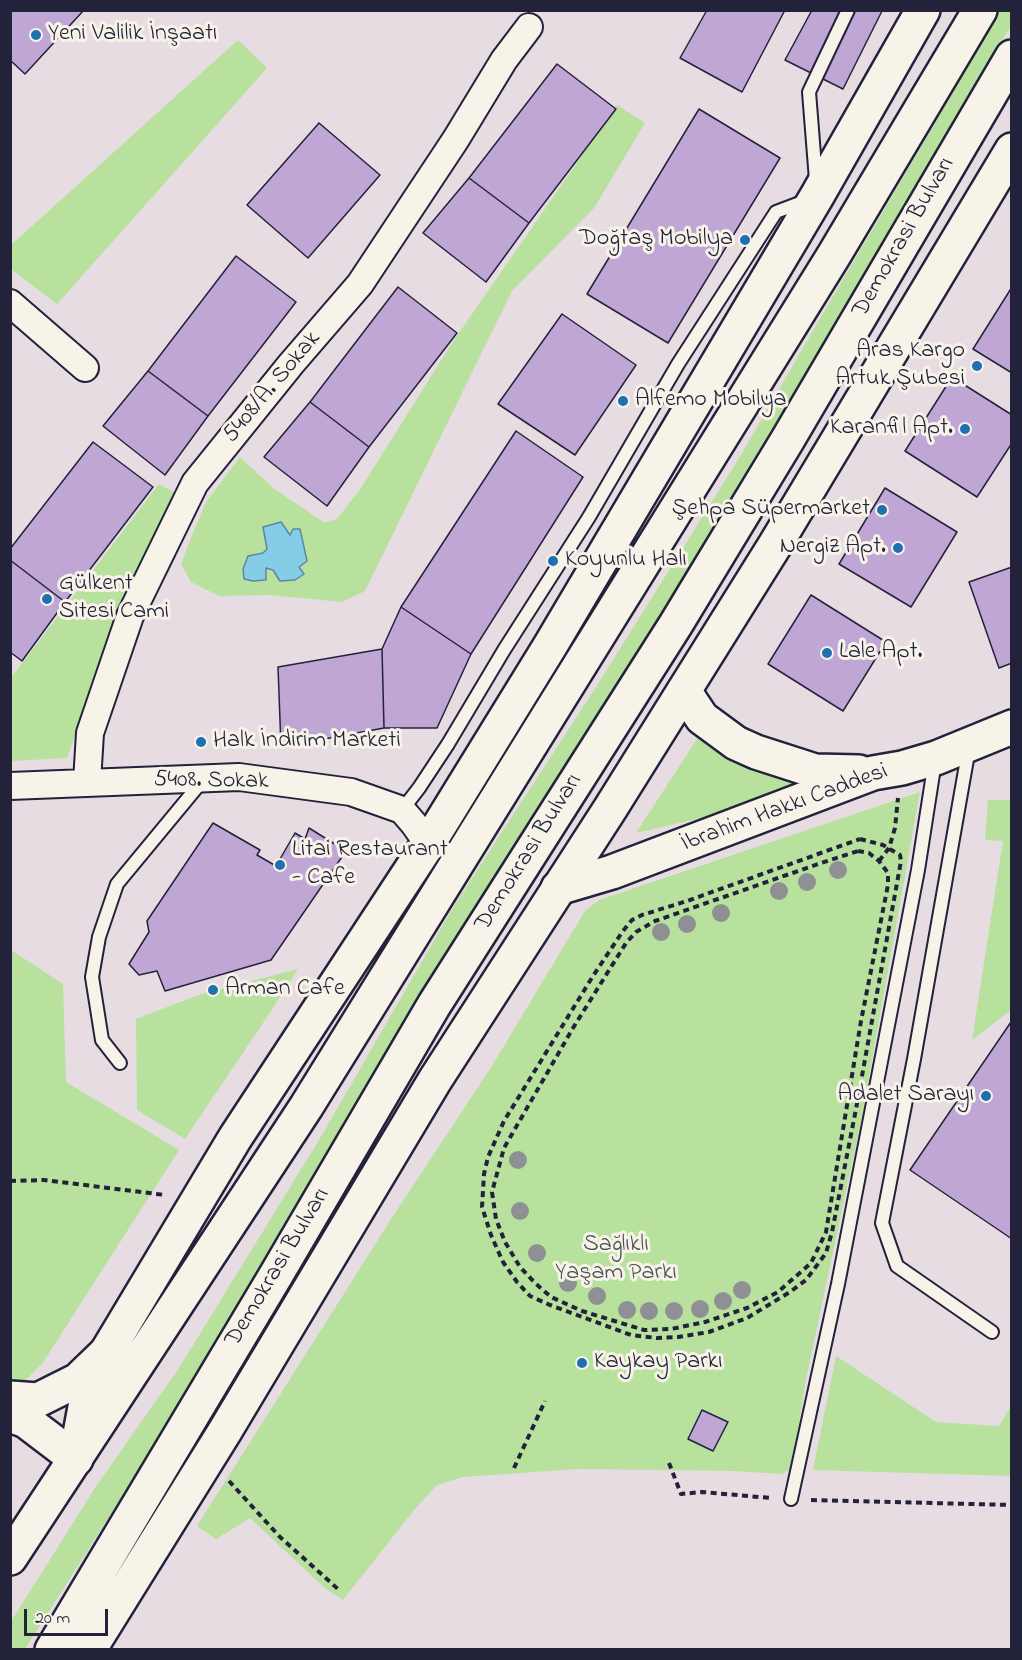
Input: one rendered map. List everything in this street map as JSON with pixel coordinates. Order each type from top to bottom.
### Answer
[{"type":"main road","points":[[10,1415],[26,1420],[76,1459],[90,1380],[236,1138],[428,844],[550,646],[817,196],[923,10]]},
{"type":"main road","name":"Demokrasi Bulvarı","points":[[10,1558],[319,1087],[834,255],[980,10]]},
{"type":"main road","name":"Demokrasi Bulvarı","points":[[52,1650],[434,1005],[676,624],[788,439],[1011,57]]},
{"type":"main road","points":[[89,1650],[225,1431],[435,1080],[775,545],[1010,155]]},
{"type":"main road","points":[[684,691],[702,718],[736,743],[756,752],[814,771],[888,770]]},
{"type":"main road","name":"İbrahim Hakkı Caddesi","points":[[558,888],[612,872],[888,770],[936,758],[1011,727]]},
{"type":"main road","points":[[10,1398],[38,1400],[78,1380],[107,1353]]},
{"type":"street","name":"5408/A. Sokak","points":[[87,782],[90,732],[130,616],[195,483],[291,364],[360,284],[456,139],[504,60],[529,27]]},
{"type":"street","points":[[10,303],[85,368]]},
{"type":"street","name":"5408. Sokak","points":[[10,786],[239,777],[351,792],[402,810]]},
{"type":"street","points":[[402,810],[428,844]]},
{"type":"lane","points":[[402,810],[448,744],[504,650],[589,517],[678,364],[776,212],[817,196],[809,92],[848,10]]},
{"type":"lane","points":[[970,744],[914,1059],[882,1223],[897,1266],[992,1332]]},
{"type":"lane","points":[[791,1499],[843,1261],[916,882],[936,758]]},
{"type":"lane","points":[[120,1063],[102,1040],[92,977],[99,937],[117,884],[204,779]]},
{"type":"path","points":[[879,861],[889,848],[895,828],[888,770]]},
{"type":"path","points":[[860,839],[889,848],[900,855],[901,861],[841,1187],[826,1253],[806,1280],[747,1318],[709,1332],[678,1337],[657,1338],[631,1335],[530,1296],[512,1275],[490,1236],[482,1207],[484,1174],[488,1157],[504,1121],[623,931],[632,921],[642,915],[860,839]]},
{"type":"path","points":[[858,851],[869,853],[879,861],[888,873],[888,885],[861,1021],[826,1232],[810,1263],[778,1292],[747,1308],[705,1322],[671,1329],[644,1330],[582,1311],[551,1297],[520,1267],[505,1242],[496,1219],[492,1192],[504,1148],[562,1046],[626,943],[636,932],[655,921],[858,851]]},
{"type":"path","points":[[10,1181],[44,1180],[169,1196]]},
{"type":"path","points":[[514,1468],[545,1401]]},
{"type":"path","points":[[669,1463],[681,1494],[702,1492],[791,1499],[1011,1505]]},
{"type":"path","points":[[228,1480],[280,1537],[339,1590]]},
{"type":"green space","points":[[1001,11],[1011,11],[1011,26],[953,123],[892,233],[665,617],[189,1391],[25,1649],[11,1649],[10,1623],[95,1488],[179,1368],[319,1140],[454,906],[598,684],[741,455]]},
{"type":"green space","points":[[238,40],[267,68],[57,304],[11,269],[11,245]]},
{"type":"green space","points":[[617,105],[645,123],[594,208],[512,291],[365,591],[342,602],[270,595],[219,596],[191,582],[181,564],[192,535],[206,502],[240,457],[273,488],[325,523],[337,519],[361,488],[452,343]]},
{"type":"green space","points":[[159,484],[179,495],[100,668],[67,758],[11,761],[10,679]]},
{"type":"green space","points":[[697,739],[763,769],[805,780],[766,803],[636,833]]},
{"type":"green space","name":"Sağlıklı Yaşam Parkı","points":[[920,792],[861,1121],[806,1379],[792,1469],[781,1474],[735,1471],[578,1469],[463,1477],[437,1485],[414,1510],[343,1600],[326,1589],[250,1518],[216,1539],[197,1526],[395,1213],[492,1066],[585,911],[599,900]]},
{"type":"green space","points":[[988,800],[1011,800],[1011,1010],[972,1040],[1003,841],[985,840]]},
{"type":"green space","points":[[11,950],[63,984],[66,1082],[179,1150],[42,1364],[11,1394]]},
{"type":"green space","points":[[298,969],[185,1139],[137,1110],[136,1019],[201,994]]},
{"type":"green space","points":[[836,1356],[936,1422],[999,1426],[1011,1406],[1011,1476],[813,1470]]},
{"type":"water","points":[[281,522],[290,535],[293,529],[300,529],[307,561],[299,567],[304,574],[295,580],[280,581],[273,570],[266,568],[266,580],[244,579],[243,569],[248,556],[263,553],[267,549],[263,527]]},
{"type":"building","name":"Yeni Valilik İnşaatı","points":[[10,10],[84,10],[25,74],[10,60]]},
{"type":"building","points":[[707,10],[785,10],[742,92],[680,58]]},
{"type":"building","points":[[812,10],[882,11],[843,89],[785,60]]},
{"type":"building","points":[[557,64],[616,109],[529,223],[469,178]]},
{"type":"building","points":[[699,109],[780,158],[668,343],[587,294]]},
{"type":"building","points":[[319,123],[380,175],[308,258],[247,205]]},
{"type":"building","points":[[469,178],[529,223],[486,282],[423,233]]},
{"type":"building","points":[[236,256],[296,302],[208,416],[148,371]]},
{"type":"building","points":[[398,287],[457,333],[369,447],[310,402]]},
{"type":"building","points":[[1012,287],[1012,373],[973,349]]},
{"type":"building","points":[[562,314],[636,365],[575,455],[498,404]]},
{"type":"building","points":[[148,371],[208,416],[165,475],[103,426]]},
{"type":"building","name":"Karanfil Apt.","points":[[952,377],[1012,415],[1012,443],[977,497],[905,451]]},
{"type":"building","points":[[310,402],[369,447],[327,506],[264,457]]},
{"type":"building","points":[[516,431],[583,477],[471,654],[401,607]]},
{"type":"building","points":[[93,442],[153,487],[65,602],[10,560],[10,549]]},
{"type":"building","name":"Nergiz Apt.","points":[[885,488],[957,532],[911,607],[839,564]]},
{"type":"building","points":[[10,560],[65,602],[22,661],[10,652]]},
{"type":"building","points":[[1012,567],[1012,663],[999,668],[969,582]]},
{"type":"building","name":"Lale Apt.","points":[[811,595],[886,642],[843,711],[768,664]]},
{"type":"building","points":[[401,607],[471,654],[437,728],[384,728],[382,649]]},
{"type":"building","points":[[382,649],[384,728],[281,747],[278,667]]},
{"type":"building","points":[[213,823],[260,850],[257,855],[276,866],[295,833],[305,839],[309,828],[346,851],[271,960],[165,991],[157,971],[139,975],[129,964],[149,932],[147,921]]},
{"type":"building","name":"Adalet Sarayı","points":[[1012,1022],[1012,1239],[910,1170]]},
{"type":"building","points":[[702,1410],[728,1422],[713,1451],[688,1439]]},
{"type":"place","name":"Yeni Valilik İnşaatı","points":[[36,35]]},
{"type":"place","name":"Doğtaş Mobilya","points":[[745,240]]},
{"type":"place","name":"Aras Kargo Artuk Şubesi","points":[[977,366]]},
{"type":"place","name":"Alfemo Mobilya","points":[[623,401]]},
{"type":"place","name":"Karanfil Apt.","points":[[965,429]]},
{"type":"place","name":"Şehpa Süpermarket","points":[[882,510]]},
{"type":"place","name":"Nergiz Apt.","points":[[898,548]]},
{"type":"place","name":"Koyunlu Halı","points":[[553,561]]},
{"type":"place","name":"Gülkent Sitesi Cami","points":[[47,599]]},
{"type":"place","name":"Lale Apt.","points":[[827,653]]},
{"type":"place","name":"Halk İndirim Marketi","points":[[201,742]]},
{"type":"place","name":"Litai Restaurant - Cafe","points":[[280,865]]},
{"type":"place","name":"Arman Cafe","points":[[213,990]]},
{"type":"place","name":"Adalet Sarayı","points":[[986,1096]]},
{"type":"place","name":"Kaykay Parkı","points":[[582,1363]]}]
